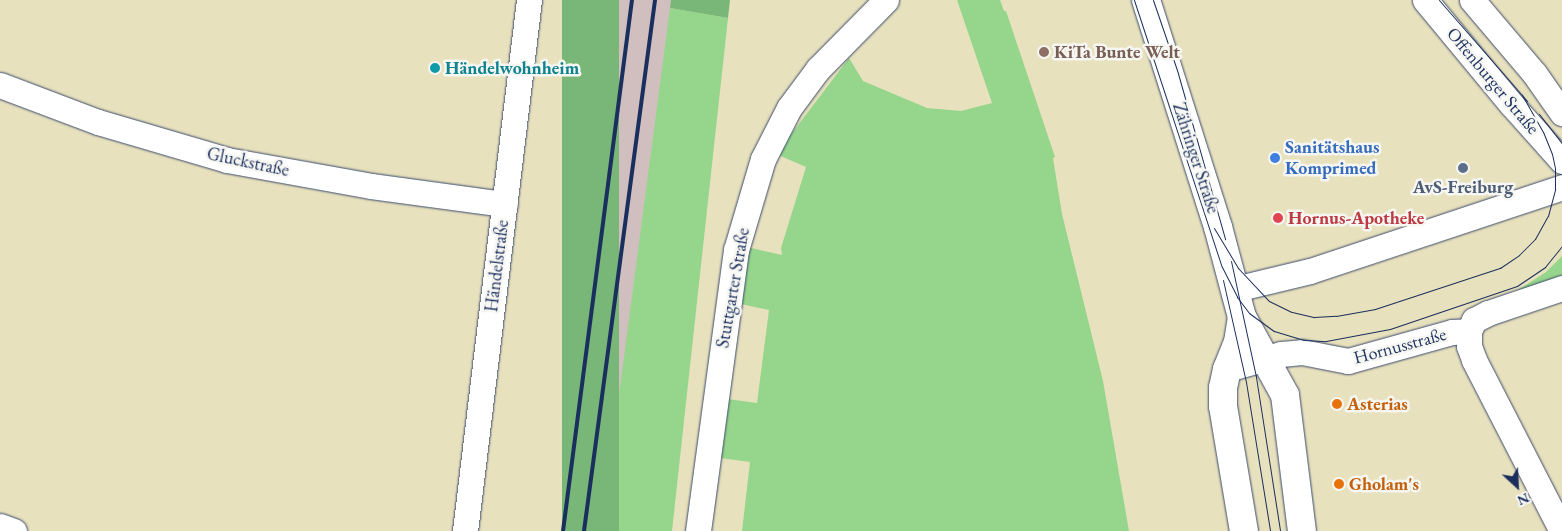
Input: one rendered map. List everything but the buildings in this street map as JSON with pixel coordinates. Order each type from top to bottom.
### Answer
[{"type":"main road","name":"Zähringer Straße","points":[[1146,0],[1218,227],[1242,317],[1284,395],[1302,531]]},
{"type":"main road","name":"Zähringer Straße","points":[[1242,317],[1238,342],[1227,369],[1223,388],[1223,406],[1244,531]]},
{"type":"street","name":"Händelstraße","points":[[465,531],[529,0]]},
{"type":"street","name":"Stuttgarter Straße","points":[[698,531],[736,250],[763,159],[789,108],[818,69],[886,0]]},
{"type":"street","name":"Offenburger Straße","points":[[1425,0],[1512,105],[1562,161]]},
{"type":"street","name":"Offenburger Straße","points":[[1472,0],[1534,73],[1562,113]]},
{"type":"street","name":"Gluckstraße","points":[[0,85],[98,122],[227,160],[371,186],[505,204]]},
{"type":"street","points":[[1235,289],[1310,271],[1562,187]]},
{"type":"street","name":"Hornusstraße","points":[[1227,369],[1265,358],[1302,352],[1348,361],[1452,332],[1469,331],[1474,320],[1488,313],[1562,288]]},
{"type":"street","points":[[1469,331],[1469,346],[1474,360],[1562,531]]},
{"type":"street","points":[[0,526],[14,531]]},
{"type":"shaded area","points":[[619,0],[671,0],[671,531],[619,531]]},
{"type":"green space","points":[[562,0],[619,0],[619,531],[562,531]]},
{"type":"green space","points":[[671,0],[730,0],[728,18],[670,8]]},
{"type":"green space","points":[[957,0],[1000,0],[1004,11],[1006,11],[1055,157],[1053,158],[1062,214],[1103,381],[1129,531],[742,531],[750,462],[720,458],[728,399],[757,403],[769,310],[741,304],[747,247],[782,255],[781,248],[806,167],[776,154],[849,58],[863,81],[927,108],[961,111],[992,103]]},
{"type":"green space","points":[[670,8],[728,18],[672,531],[601,531]]},
{"type":"green space","points":[[1562,256],[1562,275],[1519,292],[1518,290],[1546,272]]},
{"type":"tram line","points":[[1134,0],[1222,267],[1237,297],[1249,313],[1274,331],[1304,340],[1326,341],[1390,329],[1517,286],[1545,267],[1562,246]]},
{"type":"tram line","points":[[1153,0],[1177,70],[1225,239]]},
{"type":"tram line","points":[[1439,0],[1527,101]]},
{"type":"tram line","points":[[1214,228],[1238,268],[1269,301],[1292,312],[1314,317],[1336,316],[1375,309],[1500,268],[1519,255],[1535,239],[1548,216],[1555,189],[1555,168],[1552,154],[1543,132],[1522,95]]},
{"type":"tram line","points":[[1539,114],[1562,143]]},
{"type":"tram line","points":[[1231,261],[1256,377],[1280,531]]},
{"type":"tram line","points":[[1223,280],[1246,382],[1270,531]]},
{"type":"railway","points":[[563,531],[632,0]]},
{"type":"railway","points":[[584,531],[655,0]]},
{"type":"place","name":"KiTa Bunte Welt","points":[[1044,52]]},
{"type":"place","name":"Händelwohnheim","points":[[435,68]]},
{"type":"place","name":"Sanitätshaus Komprimed","points":[[1275,158]]},
{"type":"place","name":"AvS-Freiburg","points":[[1463,168]]},
{"type":"place","name":"Hornus-Apotheke","points":[[1278,218]]},
{"type":"place","name":"Asterias","points":[[1337,404]]},
{"type":"place","name":"Gholam's","points":[[1339,484]]}]
